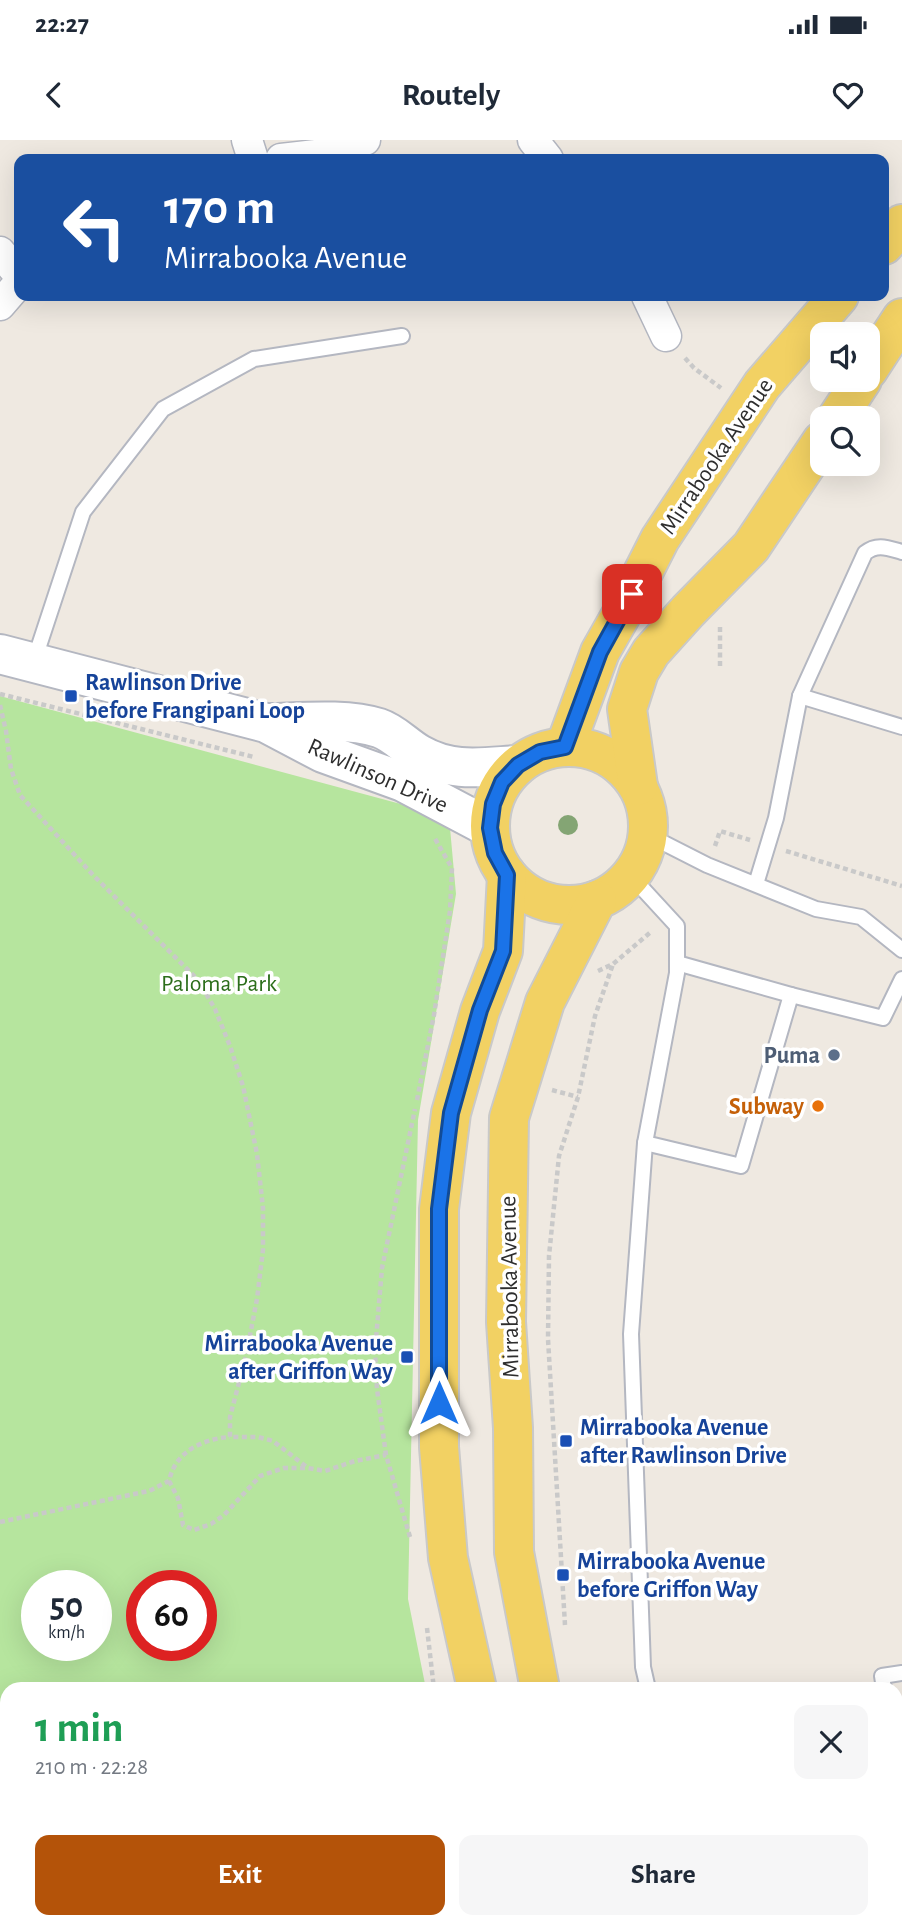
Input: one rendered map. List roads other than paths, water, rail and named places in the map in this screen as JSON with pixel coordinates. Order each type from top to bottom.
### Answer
[{"type":"main road","points":[[889,239],[902,224]]},
{"type":"main road","name":"Mirrabooka Avenue","points":[[565,747],[600,652],[734,398],[762,385],[835,301]]},
{"type":"main road","points":[[880,352],[902,318]]},
{"type":"main road","name":"Mirrabooka Avenue","points":[[638,786],[624,769],[607,756],[587,749],[565,747],[540,752],[518,765],[502,782],[493,804],[490,828],[495,853],[507,875],[526,891],[548,902],[573,905],[597,900],[615,890],[631,876],[642,857],[648,835],[647,810],[638,786],[628,709],[639,672],[651,652],[751,547],[810,458]]},
{"type":"main road","name":"Mirrabooka Avenue","points":[[475,1682],[448,1558],[440,1461],[439,1209],[451,1113],[480,1010],[503,951],[507,875]]},
{"type":"main road","name":"Mirrabooka Avenue","points":[[539,1682],[514,1552],[513,1428],[506,1322],[509,1118],[545,1002],[597,900]]},
{"type":"street","points":[[319,154],[366,140]]},
{"type":"street","points":[[533,140],[544,154]]},
{"type":"street","points":[[0,252],[14,269]]},
{"type":"street","points":[[0,305],[14,289]]},
{"type":"street","points":[[649,301],[666,336]]},
{"type":"street","name":"Rawlinson Drive","points":[[17,658],[262,741],[323,753],[403,782],[490,828]]},
{"type":"street","name":"Rawlinson Drive","points":[[262,741],[335,722],[367,725],[393,734],[412,750],[431,761],[447,766],[461,769],[518,765]]},
{"type":"lane","points":[[17,658],[83,512],[163,409],[254,359],[402,336]]},
{"type":"lane","points":[[756,884],[782,794],[800,696],[865,554],[873,547],[902,552]]},
{"type":"lane","points":[[800,696],[902,727]]},
{"type":"lane","points":[[648,835],[708,864],[816,909],[861,917],[902,950]]},
{"type":"lane","points":[[631,876],[677,926],[677,973],[645,1143],[631,1334],[643,1667],[646,1682]]},
{"type":"lane","points":[[677,963],[883,1018],[902,979]]},
{"type":"lane","points":[[645,1143],[741,1167],[791,995]]},
{"type":"lane","points":[[883,1682],[882,1676],[902,1673]]},
{"type":"place","name":"Rawlinson Drive before Frangipani Loop","points":[[71,696]]},
{"type":"place","name":"Puma","points":[[834,1055]]},
{"type":"place","name":"Subway","points":[[818,1106]]},
{"type":"place","name":"Mirrabooka Avenue after Griffon Way","points":[[407,1357]]},
{"type":"place","name":"Mirrabooka Avenue after Rawlinson Drive","points":[[566,1441]]},
{"type":"place","name":"Mirrabooka Avenue before Griffon Way","points":[[563,1575]]},
{"type":"park label","name":"Paloma Park","points":[[219,983]]}]
